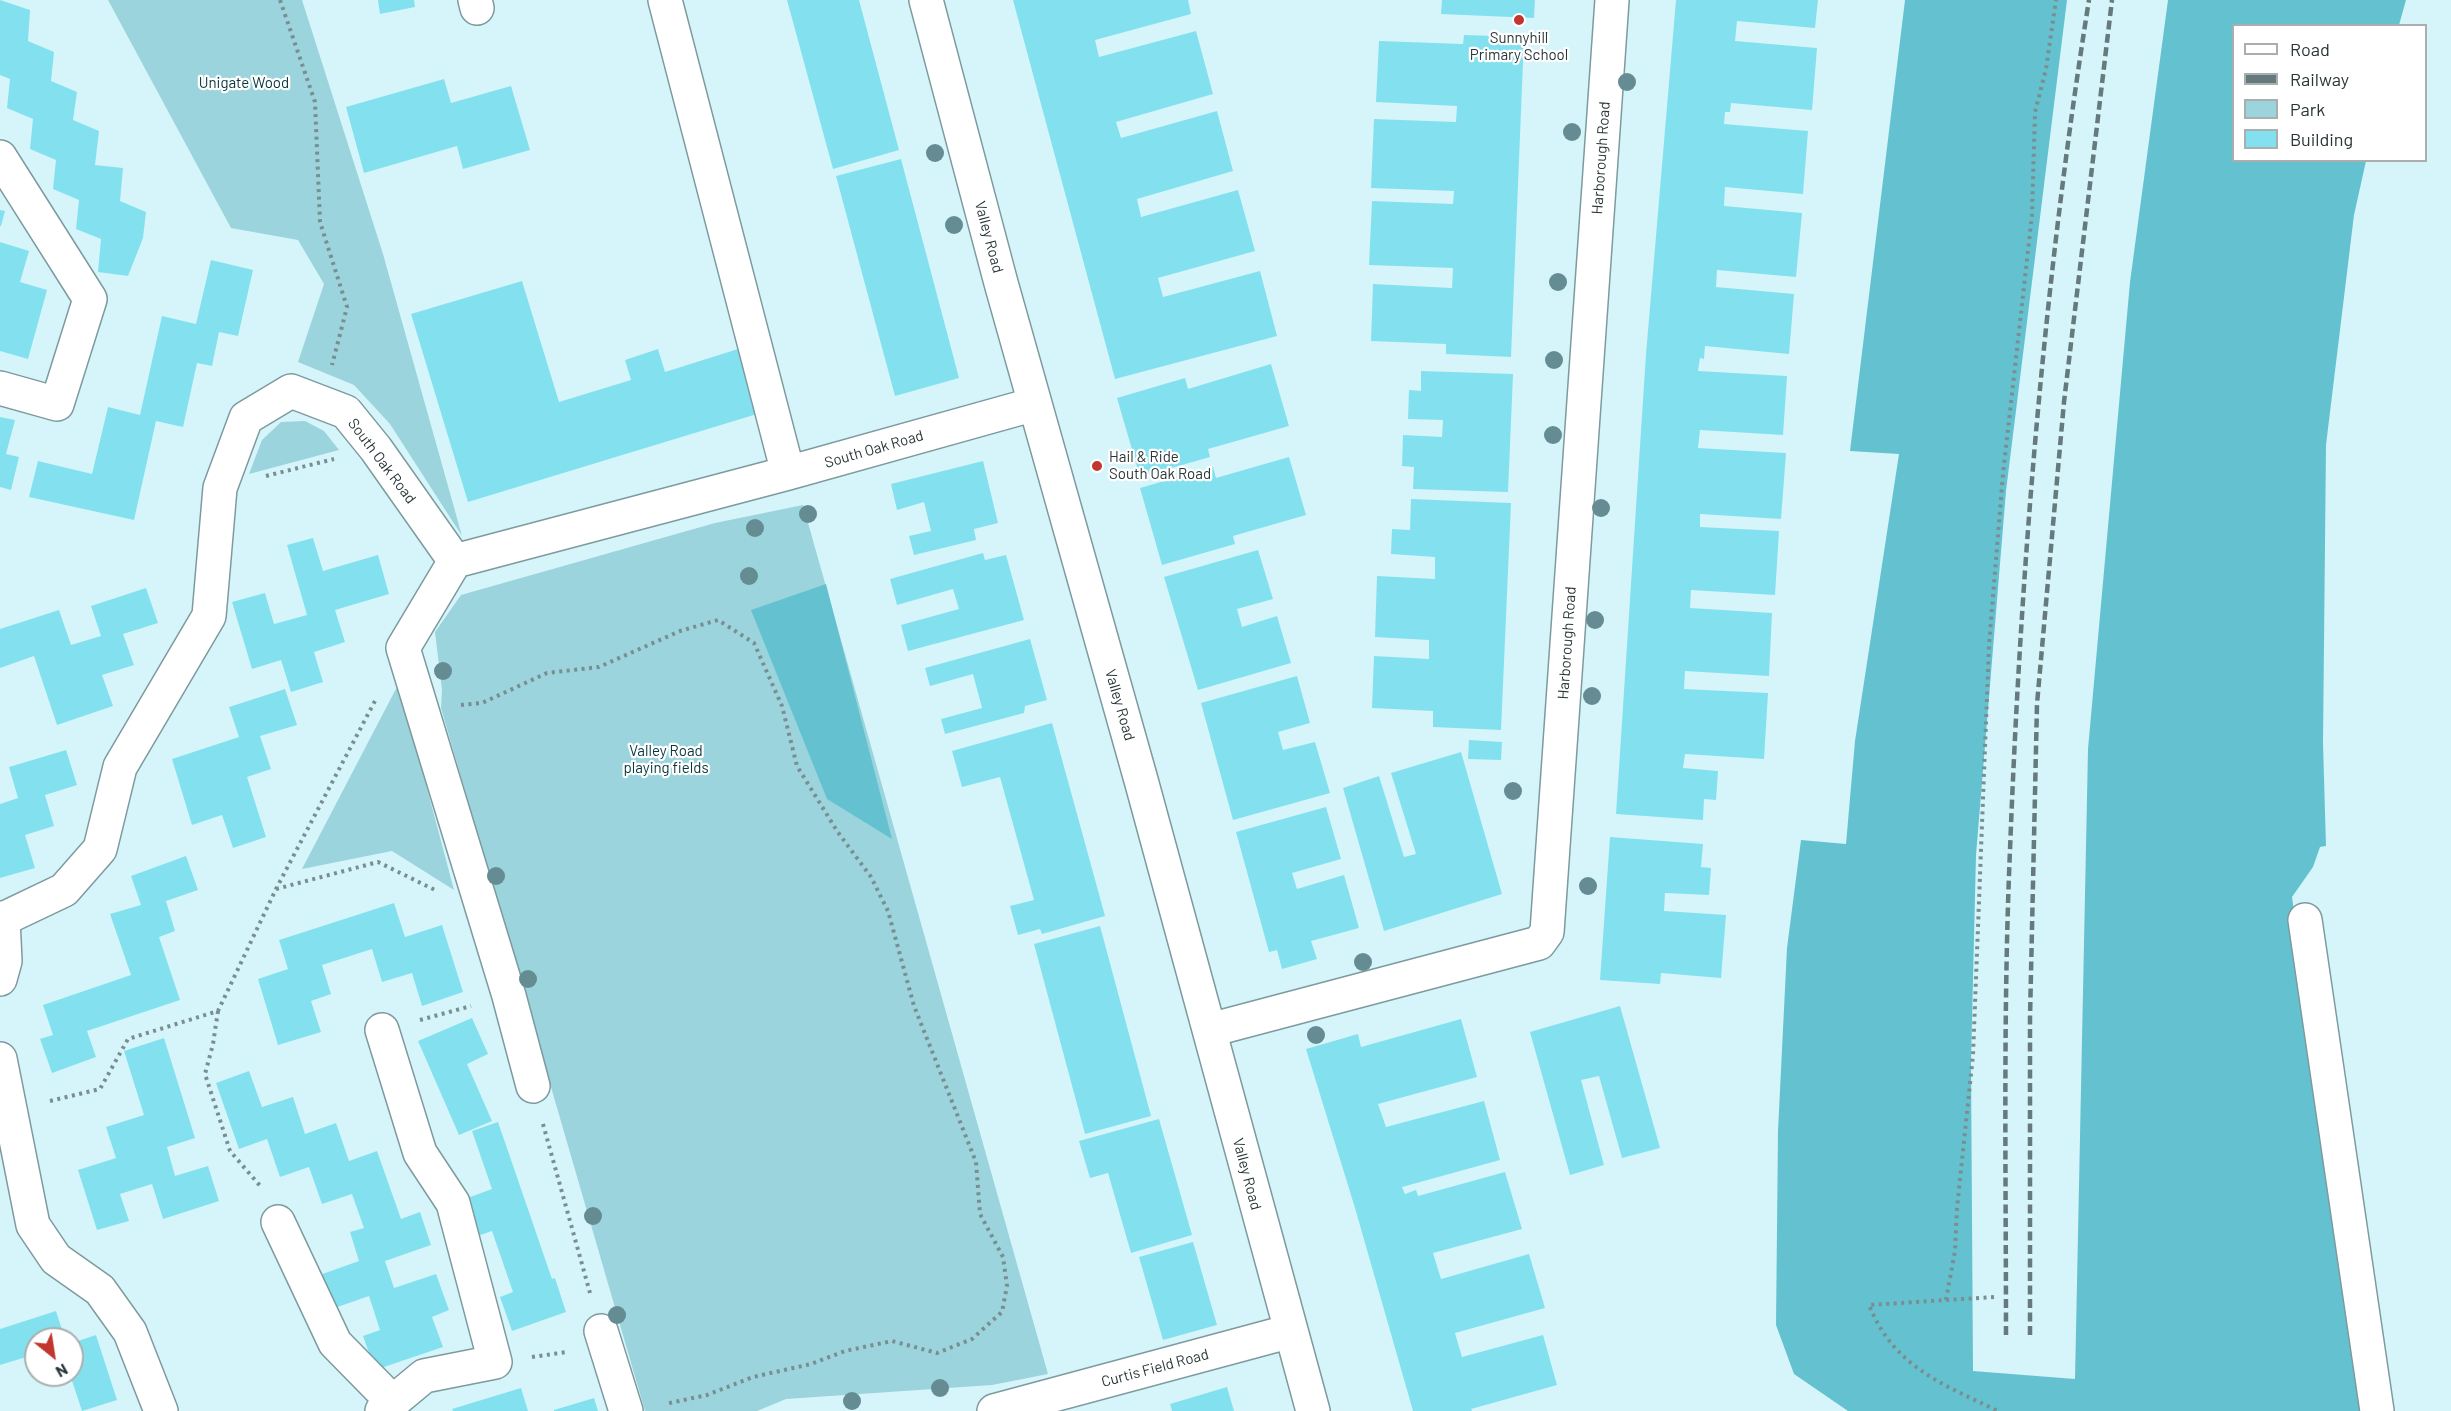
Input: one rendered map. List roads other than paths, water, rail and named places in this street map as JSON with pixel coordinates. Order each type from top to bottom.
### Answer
[{"type":"street","points":[[664,0],[788,473]]},
{"type":"street","name":"Valley Road","points":[[926,0],[1313,1411]]},
{"type":"street","name":"Harborough Road","points":[[1210,1030],[1539,943],[1547,932],[1612,0]]},
{"type":"street","points":[[0,158],[90,299],[57,404],[0,388]]},
{"type":"street","name":"South Oak Road","points":[[1,918],[64,890],[100,849],[120,767],[209,616],[220,488],[246,418],[291,391],[346,412],[376,449],[455,561],[788,473],[1035,404]]},
{"type":"street","points":[[455,561],[403,648],[509,996],[533,1086]]},
{"type":"street","points":[[0,979],[4,961],[1,918]]},
{"type":"street","points":[[2305,920],[2377,1411]]},
{"type":"street","points":[[278,1222],[335,1343],[387,1406],[424,1376],[495,1362],[453,1203],[420,1153],[382,1030]]},
{"type":"street","points":[[0,1059],[33,1225],[56,1259],[100,1290],[130,1332],[161,1411]]},
{"type":"street","name":"Curtis Field Road","points":[[1011,1409],[1291,1332]]},
{"type":"street","points":[[603,1339],[626,1410]]},
{"type":"railway","points":[[2006,1335],[2006,971],[2021,637],[2047,318],[2059,211],[2089,0]]},
{"type":"railway","points":[[2030,1335],[2030,1018],[2037,704],[2064,402],[2112,0]]},
{"type":"place","name":"Sunnyhill Primary School","points":[[1519,20]]},
{"type":"place","name":"Hail & Ride South Oak Road","points":[[1097,466]]},
{"type":"park label","name":"Unigate Wood","points":[[244,83]]},
{"type":"park label","name":"Valley Road playing fields","points":[[666,760]]}]
